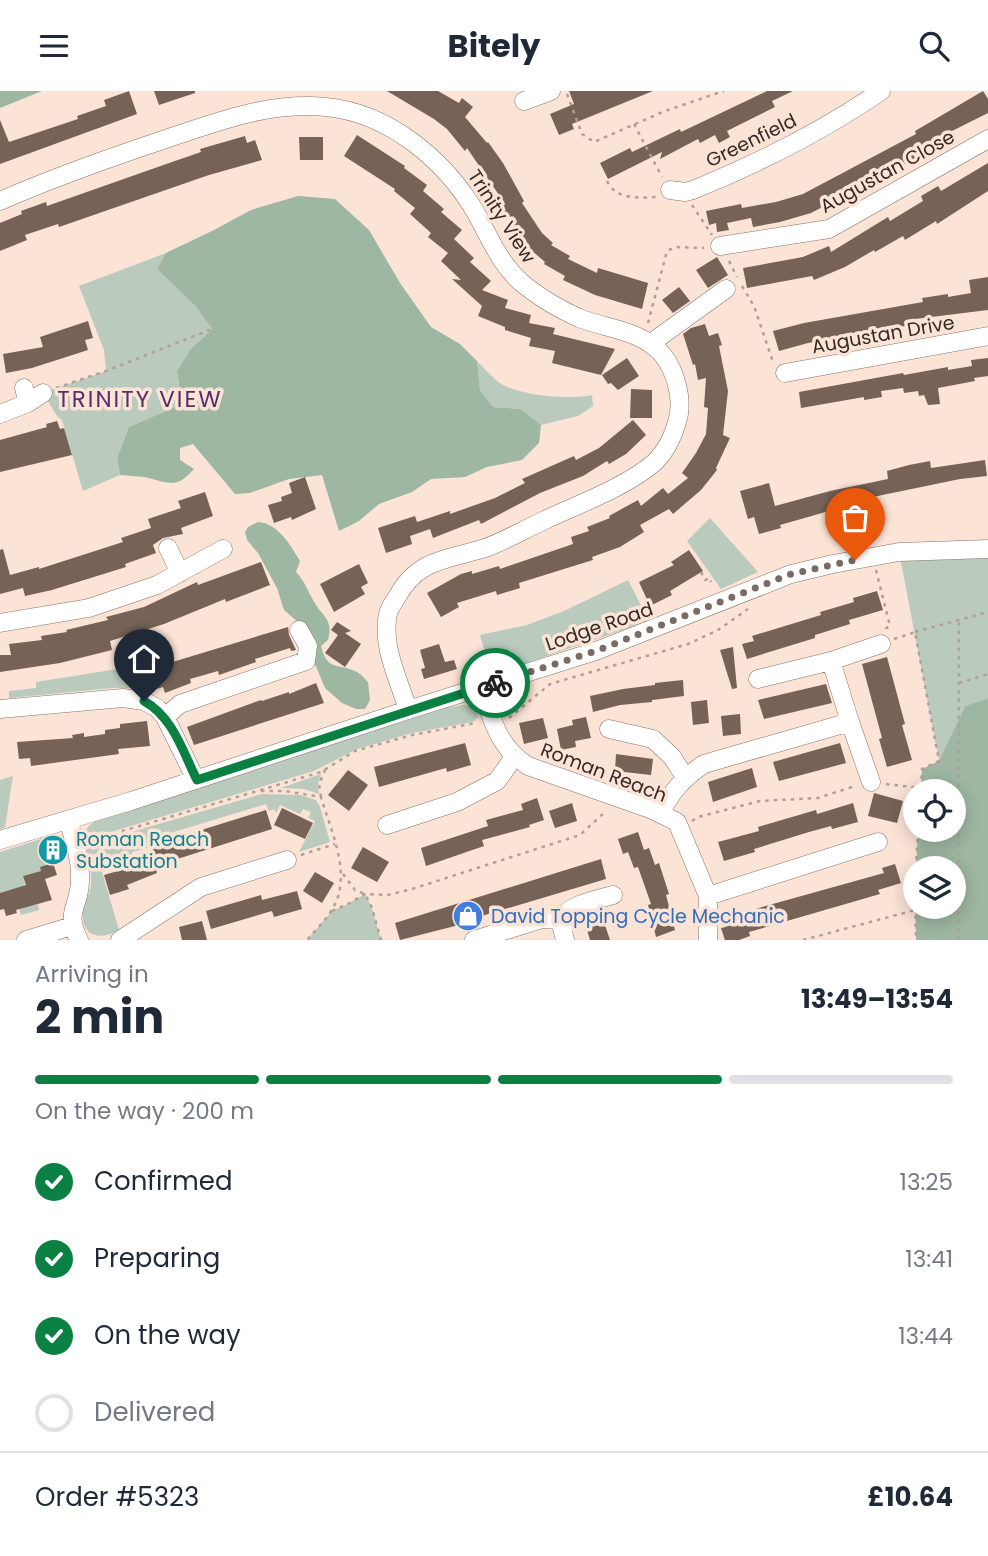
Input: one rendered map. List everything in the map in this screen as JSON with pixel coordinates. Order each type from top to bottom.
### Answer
[{"type":"street","points":[[524,101],[551,91]]},
{"type":"street","name":"Greenfield","points":[[678,191],[767,158],[826,126],[881,91]]},
{"type":"street","name":"Trinity View","points":[[0,201],[108,159],[224,119],[287,105],[329,107],[366,117],[414,142],[448,172],[465,194],[505,266],[524,285],[553,305],[582,319],[626,332],[645,341]]},
{"type":"street","name":"Augustan Close","points":[[720,246],[829,229],[988,139]]},
{"type":"street","points":[[408,710],[386,640],[388,613],[412,574],[435,562],[486,547],[626,481],[655,461],[669,445],[678,420],[680,401],[664,356],[645,341],[726,289]]},
{"type":"street","name":"Augustan Drive","points":[[785,373],[988,336]]},
{"type":"street","points":[[0,414],[31,394]]},
{"type":"street","points":[[168,548],[180,573]]},
{"type":"street","points":[[0,623],[89,608],[157,585],[223,549]]},
{"type":"street","name":"Lodge Road","points":[[0,840],[197,780],[596,651],[791,574],[833,563],[899,552],[988,549]]},
{"type":"street","points":[[165,717],[180,704],[306,661],[308,646],[299,630]]},
{"type":"street","points":[[758,679],[831,661],[881,644]]},
{"type":"street","points":[[831,661],[871,782]]},
{"type":"street","points":[[242,663],[245,682]]},
{"type":"street","name":"Roman Reach","points":[[481,688],[503,745],[528,767],[677,822],[708,896],[708,940]]},
{"type":"street","points":[[0,709],[123,698],[144,701],[157,708],[165,717],[197,780]]},
{"type":"street","points":[[660,814],[670,795],[685,777],[704,764],[850,722]]},
{"type":"street","points":[[619,738],[653,739],[672,757],[685,777]]},
{"type":"street","points":[[387,825],[457,802],[497,781],[514,757]]},
{"type":"street","points":[[26,940],[75,933],[72,912],[80,885],[77,849],[68,820]]},
{"type":"street","points":[[708,896],[878,842]]},
{"type":"street","points":[[120,940],[201,887],[287,860]]},
{"type":"street","points":[[565,940],[560,920],[564,913],[613,895]]},
{"type":"street","points":[[474,940],[542,919],[560,920]]},
{"type":"path","points":[[566,91],[582,134],[594,142],[665,111],[724,91]]},
{"type":"path","points":[[634,124],[657,171],[678,191],[720,246],[754,306],[772,359],[785,373]]},
{"type":"path","points":[[607,181],[610,188],[619,194],[632,197],[664,197],[678,191]]},
{"type":"path","points":[[645,341],[667,251],[675,247],[699,249],[720,246]]},
{"type":"path","points":[[31,394],[106,371],[212,329]]},
{"type":"path","points":[[866,569],[884,567]]},
{"type":"path","points":[[875,568],[890,626]]},
{"type":"path","points":[[701,572],[705,580],[710,578],[711,582]]},
{"type":"path","points":[[77,849],[89,841],[327,768],[355,751],[412,735],[492,719],[505,721],[556,681],[594,673],[688,643],[718,630],[752,607]]},
{"type":"path","points":[[881,644],[959,618],[988,612]]},
{"type":"path","points":[[958,940],[959,618]]},
{"type":"path","points":[[915,632],[939,761],[922,769],[922,779]]},
{"type":"path","points":[[959,683],[988,674]]},
{"type":"path","points":[[327,768],[321,775],[319,785],[343,874],[355,890],[365,894],[388,895],[412,889],[580,835],[606,811],[615,798]]},
{"type":"path","points":[[680,828],[698,817],[760,801],[818,798],[871,782],[903,787]]},
{"type":"path","points":[[257,791],[285,791],[321,797]]},
{"type":"path","points":[[287,860],[335,844]]},
{"type":"path","points":[[307,940],[332,911],[340,893],[343,874]]},
{"type":"path","points":[[332,911],[365,894]]},
{"type":"path","points":[[365,894],[372,908],[380,940]]},
{"type":"path","points":[[803,940],[903,913]]},
{"type":"path","points":[[915,919],[916,940]]},
{"type":"green space","points":[[0,91],[42,91],[0,108]]},
{"type":"green space","points":[[298,196],[335,199],[369,230],[400,283],[431,327],[460,344],[477,361],[480,390],[493,407],[521,409],[541,425],[539,443],[522,460],[487,467],[465,477],[431,479],[412,492],[379,504],[359,521],[339,531],[322,475],[289,479],[250,493],[235,494],[193,444],[180,448],[180,460],[194,469],[178,482],[168,483],[146,477],[120,475],[117,458],[129,427],[182,404],[177,371],[190,350],[212,329],[197,308],[157,269],[166,253],[251,210]]},
{"type":"green space","points":[[166,253],[157,269],[197,308],[212,329],[190,350],[177,371],[182,404],[129,427],[117,458],[120,475],[83,491],[62,420],[43,393],[106,371],[104,350],[79,286]]},
{"type":"green space","points":[[477,361],[506,386],[543,396],[592,395],[593,406],[578,416],[541,425],[521,409],[493,407],[480,390]]},
{"type":"green space","points":[[710,518],[758,572],[721,589],[687,541]]},
{"type":"green space","points":[[258,522],[278,531],[300,561],[296,572],[328,622],[328,640],[321,646],[323,654],[330,663],[357,672],[368,682],[370,700],[365,709],[356,709],[342,703],[325,688],[314,662],[316,654],[313,640],[307,630],[284,610],[277,588],[258,553],[247,540],[245,532],[248,527]]},
{"type":"green space","points":[[988,549],[988,698],[965,706],[939,761],[899,552]]},
{"type":"green space","points":[[628,580],[649,621],[491,675],[480,635],[527,625],[564,611]]},
{"type":"green space","points":[[124,668],[132,688],[9,698],[9,691],[36,688],[36,682]]},
{"type":"green space","points":[[988,698],[988,940],[916,940],[915,919],[966,919],[966,856],[917,856],[917,842],[966,842],[966,779],[922,779],[922,769],[939,761],[965,706]]},
{"type":"green space","points":[[462,705],[470,706],[479,716],[473,722],[412,733],[357,749],[314,771],[84,840],[86,830],[98,819]]},
{"type":"green space","points":[[321,774],[319,794],[304,789],[281,788]]},
{"type":"green space","points":[[13,776],[5,827],[0,829],[0,780]]},
{"type":"green space","points":[[262,794],[300,795],[316,800],[330,842],[299,852],[315,821],[308,818],[311,812],[303,809],[300,814],[280,805],[276,813],[274,809],[269,811],[266,804],[164,835],[164,839],[147,844],[148,848],[132,852],[132,856],[119,860],[121,866],[102,872],[119,930],[101,936],[87,930],[83,913],[91,880],[86,847]]},
{"type":"green space","points":[[44,838],[53,863],[41,867],[41,871],[23,876],[25,884],[22,888],[35,905],[38,904],[39,910],[21,915],[13,889],[0,893],[0,852]]},
{"type":"green space","points":[[365,894],[381,940],[307,940],[332,911]]},
{"type":"building","points":[[129,91],[137,114],[0,164],[0,120],[9,142],[78,119],[77,116],[106,106],[104,100]]},
{"type":"building","points":[[154,91],[195,91],[195,93],[159,105]]},
{"type":"building","points":[[387,91],[438,91],[459,103],[462,98],[473,107],[465,117],[503,163],[524,201],[522,203],[542,233],[553,243],[551,245],[570,256],[568,259],[597,273],[598,268],[648,283],[642,309],[595,295],[563,280],[565,276],[544,264],[545,262],[524,244],[496,197],[499,195],[467,148],[465,151],[447,129],[434,119]]},
{"type":"building","points":[[569,91],[653,91],[572,124],[574,129],[559,135],[550,114],[574,104]]},
{"type":"building","points":[[767,91],[793,91],[772,101],[775,107],[727,131],[730,137],[719,143],[715,135],[700,143],[698,139],[660,159],[662,152],[608,179],[600,163],[630,148],[632,152],[680,129],[681,132]]},
{"type":"building","points":[[983,91],[988,99],[988,113],[946,134],[947,136],[922,150],[924,154],[811,213],[753,227],[751,218],[727,223],[729,230],[717,232],[716,223],[709,225],[706,211],[741,204],[742,208],[803,194],[916,134],[915,131]]},
{"type":"building","points":[[357,135],[405,166],[404,168],[427,185],[423,191],[444,209],[441,212],[462,230],[454,239],[474,258],[470,262],[491,281],[482,290],[508,300],[505,308],[531,315],[529,323],[555,328],[553,334],[615,349],[601,375],[552,363],[555,351],[529,346],[531,338],[505,330],[505,327],[478,316],[482,306],[452,279],[461,280],[441,261],[448,253],[428,237],[431,233],[410,214],[415,208],[394,191],[395,189],[344,156]]},
{"type":"building","points":[[245,136],[247,143],[255,140],[262,160],[209,175],[59,227],[58,224],[25,235],[27,240],[0,251],[0,223],[22,214],[21,211],[46,202],[47,206],[201,152],[200,149]]},
{"type":"building","points":[[299,137],[323,137],[323,160],[300,160]]},
{"type":"building","points":[[988,163],[988,191],[937,224],[936,221],[905,240],[903,236],[814,280],[812,276],[747,288],[743,268],[803,257],[829,246],[831,252],[888,217],[890,221],[923,201],[921,196],[938,186],[941,191]]},
{"type":"building","points":[[717,257],[728,275],[708,288],[696,270]]},
{"type":"building","points":[[988,277],[988,310],[915,319],[916,324],[808,343],[779,351],[773,331],[923,302],[922,298],[971,293],[969,280]]},
{"type":"building","points":[[679,287],[690,301],[673,313],[662,300]]},
{"type":"building","points":[[88,321],[93,338],[85,340],[88,350],[32,368],[6,373],[3,354],[43,347],[40,337]]},
{"type":"building","points":[[705,324],[709,336],[718,333],[722,345],[719,346],[728,391],[723,435],[730,438],[717,470],[701,490],[673,514],[669,509],[640,525],[644,532],[620,547],[592,557],[593,560],[519,583],[520,588],[497,595],[496,591],[457,603],[459,607],[441,617],[427,593],[461,574],[472,571],[472,574],[499,566],[500,569],[573,544],[571,537],[589,531],[587,527],[610,518],[609,516],[638,500],[641,506],[663,488],[668,494],[688,478],[682,473],[706,434],[708,408],[704,407],[706,378],[698,380],[695,364],[693,365],[683,334],[691,328]]},
{"type":"building","points":[[627,358],[639,376],[618,390],[611,383],[608,384],[602,375]]},
{"type":"building","points":[[988,358],[988,376],[938,388],[940,404],[928,405],[924,395],[919,396],[918,391],[904,393],[903,388],[881,391],[882,397],[864,400],[864,397],[801,408],[799,392],[903,373],[972,366],[971,360]]},
{"type":"building","points":[[631,389],[652,390],[652,418],[630,418]]},
{"type":"building","points":[[633,420],[646,435],[626,454],[609,464],[607,461],[583,476],[540,493],[481,524],[479,520],[433,538],[430,529],[410,536],[412,544],[386,553],[378,528],[415,516],[417,522],[450,511],[450,514],[495,498],[525,483],[522,479],[574,456],[576,460],[599,448]]},
{"type":"building","points":[[57,421],[60,429],[64,428],[72,455],[0,472],[0,440],[47,427],[46,424]]},
{"type":"building","points":[[985,460],[987,476],[868,498],[853,502],[855,509],[837,513],[836,509],[759,534],[754,517],[748,519],[740,491],[769,483],[775,506],[888,479],[887,471],[909,465],[930,461],[931,468]]},
{"type":"building","points":[[305,477],[316,509],[292,520],[291,517],[274,523],[268,505],[282,501],[281,497],[292,493],[289,483]]},
{"type":"building","points":[[205,492],[213,516],[181,528],[183,534],[163,538],[153,545],[156,553],[125,564],[126,567],[52,590],[25,596],[23,588],[0,594],[0,550],[3,549],[10,575],[39,569],[123,542],[121,538],[151,528],[148,519],[181,508],[178,501]]},
{"type":"building","points":[[689,550],[703,571],[670,591],[672,595],[650,606],[639,582],[674,565],[671,562]]},
{"type":"building","points":[[261,562],[270,585],[110,641],[112,650],[60,663],[0,672],[0,655],[11,655],[9,644],[42,640],[41,636],[67,632],[66,630],[108,620],[106,617],[144,607],[197,582],[198,585]]},
{"type":"building","points":[[359,564],[368,583],[361,587],[365,594],[334,612],[320,584]]},
{"type":"building","points":[[877,591],[883,610],[849,620],[850,624],[815,635],[815,638],[747,659],[742,644],[754,641],[752,636],[821,615],[820,612],[854,602],[853,598]]},
{"type":"building","points":[[337,622],[351,631],[345,633],[361,644],[345,667],[325,653],[338,635],[331,630]]},
{"type":"building","points":[[288,627],[296,650],[291,651],[290,648],[255,659],[256,662],[219,675],[218,671],[190,679],[191,683],[165,693],[163,687],[153,690],[146,670]]},
{"type":"building","points":[[439,644],[445,662],[454,660],[457,669],[424,679],[421,669],[425,668],[420,650]]},
{"type":"building","points":[[733,647],[737,688],[732,689],[720,650]]},
{"type":"building","points":[[887,657],[912,760],[887,767],[862,664]]},
{"type":"building","points":[[481,659],[485,670],[473,674],[469,663]]},
{"type":"building","points":[[683,680],[684,696],[620,705],[593,712],[590,696]]},
{"type":"building","points":[[316,683],[324,703],[194,745],[187,727]]},
{"type":"building","points":[[826,684],[832,703],[764,719],[758,700]]},
{"type":"building","points":[[707,700],[709,723],[693,725],[691,702]]},
{"type":"building","points":[[740,714],[741,734],[723,736],[721,716]]},
{"type":"building","points":[[586,717],[591,738],[575,741],[576,747],[561,750],[557,729],[573,725],[572,720]]},
{"type":"building","points":[[543,718],[548,738],[524,744],[519,723]]},
{"type":"building","points":[[147,721],[150,746],[118,749],[119,754],[31,766],[30,758],[19,759],[17,742],[73,738],[72,735],[84,733],[84,737],[105,734],[105,730],[120,728],[120,724]]},
{"type":"building","points":[[465,743],[471,765],[447,772],[446,768],[379,787],[374,767]]},
{"type":"building","points":[[840,743],[846,763],[779,781],[773,762]]},
{"type":"building","points":[[616,754],[653,759],[651,775],[615,771]]},
{"type":"building","points":[[752,768],[757,787],[713,802],[708,782]]},
{"type":"building","points":[[348,770],[368,785],[349,811],[328,795]]},
{"type":"building","points":[[874,793],[903,801],[897,823],[868,816]]},
{"type":"building","points":[[537,798],[544,820],[529,825],[530,827],[482,840],[484,846],[426,866],[421,848],[488,826],[486,820],[523,810],[521,804]]},
{"type":"building","points":[[572,803],[577,821],[555,828],[549,811]]},
{"type":"building","points":[[853,803],[858,822],[809,832],[724,861],[718,842],[759,831],[758,827],[816,810],[817,814]]},
{"type":"building","points":[[282,808],[313,823],[305,839],[274,825]]},
{"type":"building","points":[[266,810],[272,829],[171,861],[171,864],[156,869],[157,873],[127,885],[129,889],[110,895],[104,875],[125,869],[124,865],[154,853],[152,848]]},
{"type":"building","points":[[638,832],[644,850],[649,848],[655,865],[659,863],[669,894],[666,895],[675,930],[656,937],[648,905],[651,904],[638,867],[634,868],[628,852],[623,854],[618,839]]},
{"type":"building","points":[[363,847],[389,862],[377,882],[351,868]]},
{"type":"building","points":[[601,859],[606,879],[455,926],[400,940],[395,923]]},
{"type":"building","points":[[53,863],[57,875],[45,879],[52,900],[16,910],[17,913],[6,916],[4,909],[0,910],[0,893],[26,885],[23,876],[41,871],[40,867]]},
{"type":"building","points":[[895,864],[901,883],[878,890],[880,894],[749,932],[750,936],[739,940],[725,940],[721,928],[726,927],[723,918],[884,873],[882,868]]},
{"type":"building","points":[[315,872],[334,883],[322,903],[303,891]]},
{"type":"building","points":[[297,891],[302,909],[274,917],[272,911],[211,929],[206,911],[261,895],[262,900]]},
{"type":"building","points":[[600,910],[610,940],[590,940],[583,916]]},
{"type":"building","points":[[202,921],[207,940],[182,940],[179,927]]},
{"type":"way so far","points":[[495,683],[596,651],[791,574],[855,560]]},
{"type":"place","name":"Roman Reach Substation","points":[[53,850]]},
{"type":"place","name":"David Topping Cycle Mechanic","points":[[468,916]]},
{"type":"district","name":"TRINITY VIEW","points":[[140,399]]},
{"type":"route","points":[[144,701],[157,708],[165,717],[197,780],[495,683]]}]
